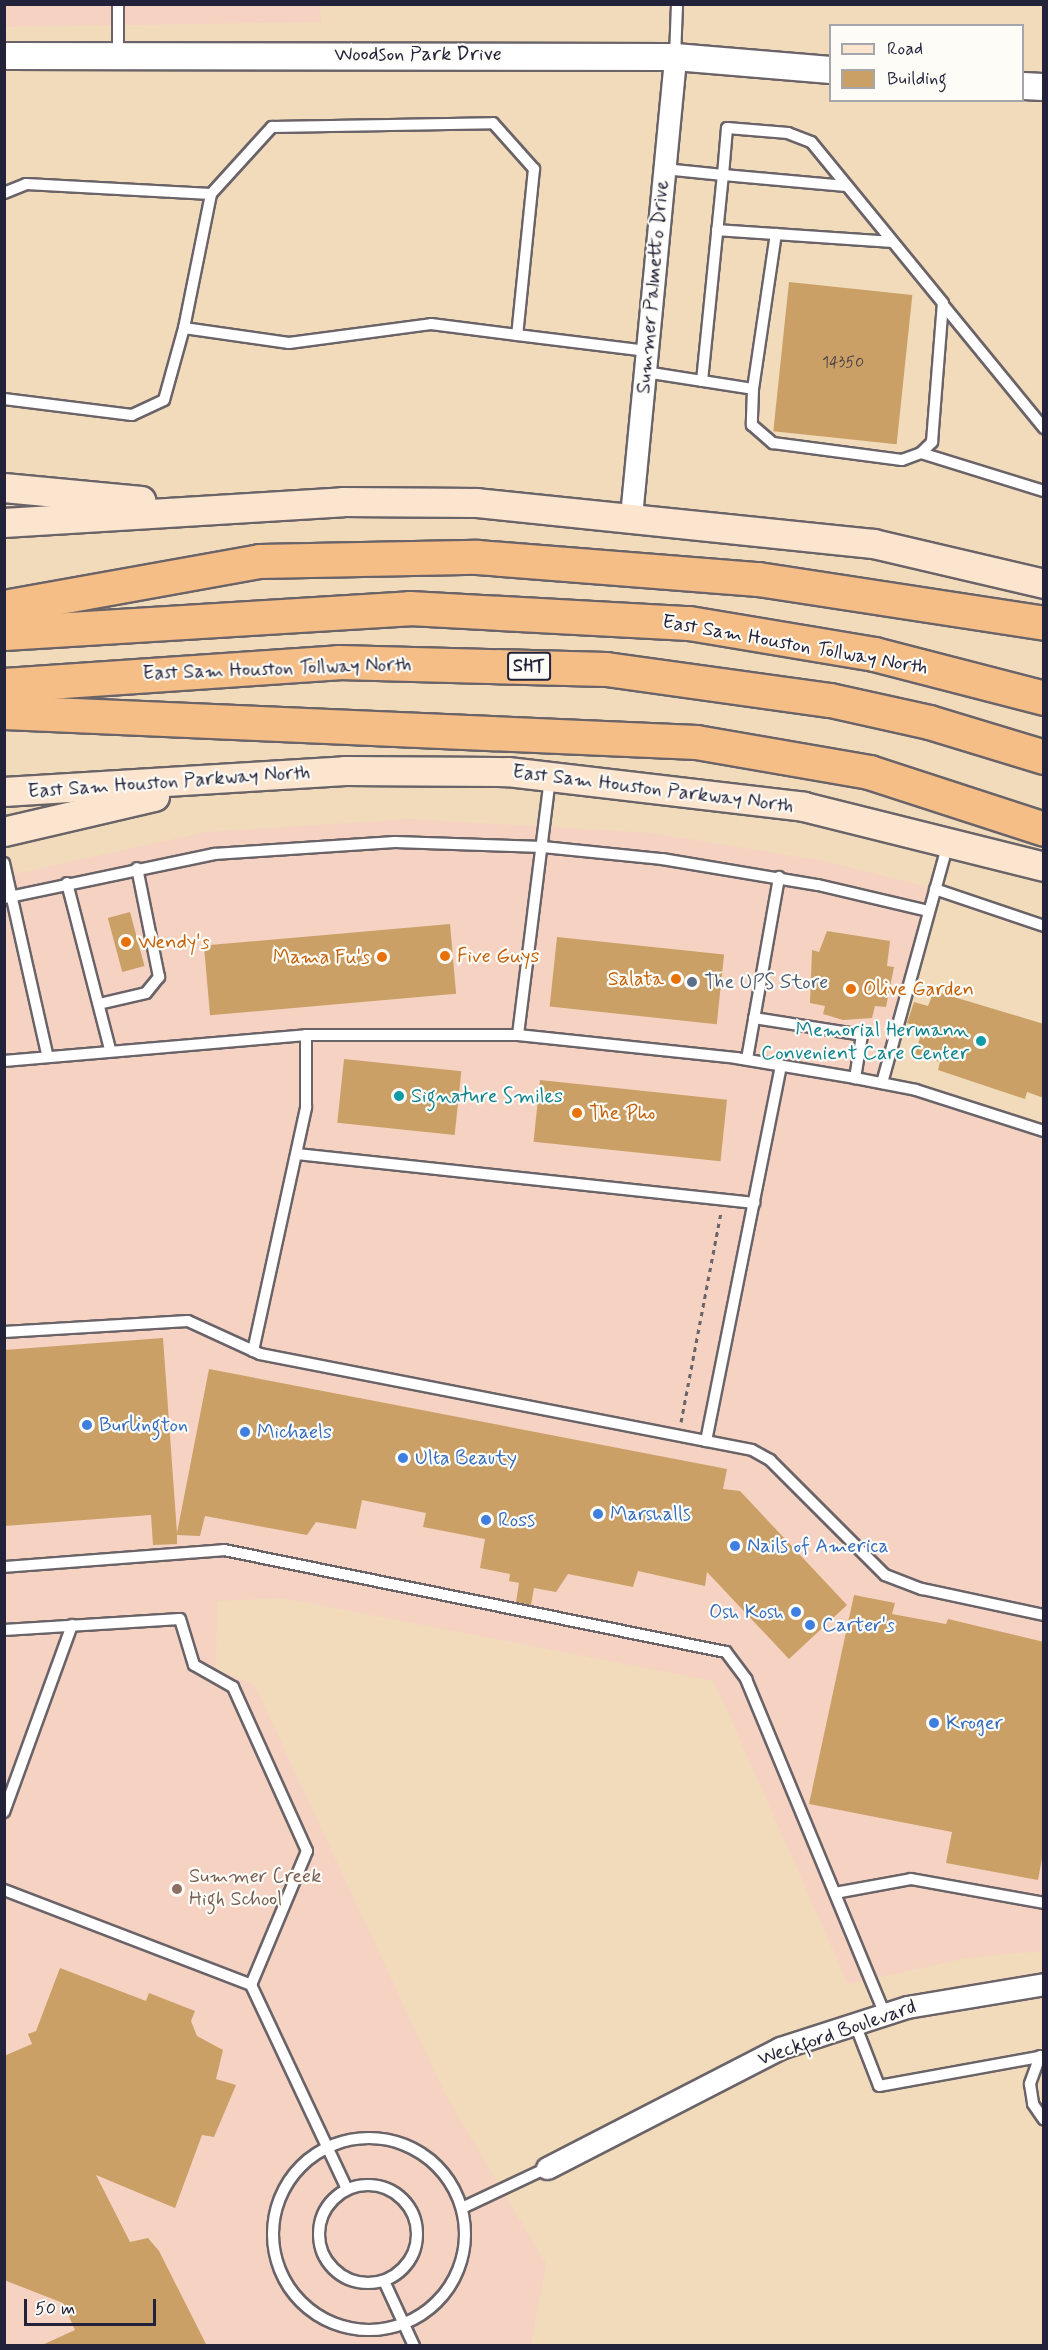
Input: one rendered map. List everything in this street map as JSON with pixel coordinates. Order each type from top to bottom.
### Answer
[{"type":"highway","points":[[4,607],[259,561],[477,557],[758,579],[1044,623]]},
{"type":"highway","name":"East Sam Houston Tollway North","points":[[4,633],[409,608],[689,623],[874,654],[1044,698]]},
{"type":"highway","name":"East Sam Houston Tollway North","points":[[4,685],[338,662],[606,669],[831,700],[929,722],[1044,757]]},
{"type":"highway","points":[[4,712],[696,742],[869,772],[1044,829]]},
{"type":"main road","points":[[4,488],[230,510]]},
{"type":"main road","points":[[4,523],[343,502],[477,503],[631,516],[874,544],[1044,584]]},
{"type":"main road","name":"East Sam Houston Parkway North","points":[[4,792],[356,771],[551,775],[773,802],[949,839],[1044,867]]},
{"type":"main road","points":[[4,832],[233,779]]},
{"type":"street","name":"Woodson Park Drive","points":[[4,56],[118,53],[675,57],[829,70]]},
{"type":"street","name":"Summer Palmetto Drive","points":[[631,516],[675,57]]},
{"type":"street","points":[[1024,86],[1044,87]]},
{"type":"street","name":"Weckford Boulevard","points":[[547,2168],[760,2057],[885,2014],[1017,1984],[1044,1984]]},
{"type":"lane","points":[[118,4],[118,53]]},
{"type":"lane","points":[[675,57],[677,4]]},
{"type":"lane","points":[[4,399],[132,415],[164,399],[184,328],[210,194],[272,127],[493,123],[534,169],[517,335]]},
{"type":"lane","points":[[702,381],[728,128],[788,133],[811,142],[1044,428]]},
{"type":"lane","points":[[664,169],[847,186]]},
{"type":"lane","points":[[6,189],[26,184],[210,194]]},
{"type":"lane","points":[[717,230],[892,242]]},
{"type":"lane","points":[[776,234],[753,389],[752,425],[772,443],[902,460],[921,453],[932,442],[944,306]]},
{"type":"lane","points":[[184,328],[289,343],[431,324],[647,351]]},
{"type":"lane","points":[[645,372],[753,389]]},
{"type":"lane","points":[[921,453],[1044,491]]},
{"type":"lane","points":[[518,1035],[524,956],[543,847],[551,775]]},
{"type":"lane","points":[[882,1083],[949,839]]},
{"type":"lane","points":[[8,897],[137,868],[303,844],[543,847],[779,877],[929,911]]},
{"type":"lane","points":[[4,863],[8,897],[47,1054]]},
{"type":"lane","points":[[99,1004],[146,993],[159,977],[137,868]]},
{"type":"lane","points":[[747,1059],[779,877]]},
{"type":"lane","points":[[67,883],[110,1049]]},
{"type":"lane","points":[[935,889],[1044,926]]},
{"type":"lane","points":[[754,1018],[862,1035],[855,1078]]},
{"type":"lane","points":[[253,1351],[297,1154],[308,1087],[306,1035]]},
{"type":"lane","points":[[4,1060],[47,1054],[306,1035],[518,1035],[747,1059],[855,1078],[882,1083],[1044,1131]]},
{"type":"lane","points":[[706,1441],[782,1065]]},
{"type":"lane","points":[[297,1154],[754,1203]]},
{"type":"lane","points":[[4,1332],[176,1319],[200,1325],[253,1351],[706,1441],[770,1460],[885,1575],[922,1588],[1044,1615]]},
{"type":"lane","points":[[4,1567],[224,1550],[726,1652],[746,1679],[885,2014]]},
{"type":"lane","points":[[4,1630],[180,1618],[194,1665],[233,1687],[307,1851],[251,1984]]},
{"type":"lane","points":[[4,1812],[72,1625]]},
{"type":"lane","points":[[835,1893],[911,1879],[1044,1903]]},
{"type":"lane","points":[[4,1890],[251,1984],[347,2190]]},
{"type":"lane","points":[[855,2024],[879,2086],[1042,2056]]},
{"type":"lane","points":[[1042,2056],[1030,2085],[1033,2104],[1044,2120]]},
{"type":"lane","points":[[380,2138],[408,2145],[451,2182],[462,2208],[466,2237],[460,2266],[447,2292],[403,2324],[368,2331],[337,2326],[309,2311],[287,2287],[274,2257],[272,2225],[281,2194],[299,2168],[328,2147],[380,2138]]},
{"type":"lane","points":[[462,2208],[547,2168]]},
{"type":"lane","points":[[372,2184],[388,2188],[412,2211],[417,2244],[410,2260],[384,2281],[369,2284],[339,2275],[320,2250],[320,2218],[328,2204],[347,2190],[372,2184]]},
{"type":"lane","points":[[384,2281],[414,2346]]},
{"type":"path","points":[[678,1435],[722,1199]]},
{"type":"shaded area","points":[[4,5],[320,5],[321,22],[5,27]]},
{"type":"shaded area","points":[[412,819],[652,833],[829,862],[935,889],[882,1083],[1043,1131],[1043,1951],[968,1958],[848,1984],[714,1681],[282,1598],[217,1601],[216,1671],[254,1684],[445,2094],[546,2264],[531,2345],[5,2346],[5,876],[206,832]]},
{"type":"building","points":[[789,282],[912,295],[897,444],[773,431]]},
{"type":"building","name":"Wendy's","points":[[130,912],[144,966],[122,972],[108,918]]},
{"type":"building","points":[[450,924],[456,994],[210,1015],[204,946]]},
{"type":"building","name":"Olive Garden","points":[[827,931],[890,941],[887,966],[894,967],[886,1007],[875,1006],[872,1018],[843,1020],[823,1014],[825,1006],[810,1003],[812,950],[819,952]]},
{"type":"building","points":[[557,937],[724,955],[717,1024],[550,1007]]},
{"type":"building","name":"Memorial Hermann Convenient Care Center","points":[[934,991],[1044,1024],[1044,1098],[1027,1092],[1025,1099],[938,1070],[940,1062],[915,1054],[923,1028],[907,1023],[914,1002],[928,1006]]},
{"type":"building","name":"Signature Smiles","points":[[344,1059],[461,1071],[455,1135],[337,1123]]},
{"type":"building","points":[[540,1080],[727,1100],[720,1161],[534,1142]]},
{"type":"building","points":[[163,1338],[177,1533],[209,1369],[727,1469],[723,1489],[740,1491],[847,1605],[789,1659],[707,1572],[705,1586],[638,1571],[633,1587],[568,1574],[556,1592],[534,1588],[531,1605],[516,1602],[519,1583],[509,1581],[510,1574],[480,1568],[485,1539],[423,1527],[426,1513],[362,1500],[356,1529],[316,1522],[307,1535],[205,1516],[200,1536],[177,1535],[177,1544],[153,1545],[151,1515],[4,1526],[4,1350]]},
{"type":"building","name":"Kroger","points":[[854,1595],[895,1603],[892,1614],[946,1624],[948,1619],[1044,1642],[1044,1848],[1038,1880],[946,1863],[952,1832],[809,1804]]},
{"type":"building","points":[[60,1968],[146,2001],[149,1993],[195,2011],[191,2021],[197,2036],[223,2050],[216,2079],[236,2085],[214,2137],[202,2135],[175,2208],[96,2175],[130,2242],[148,2238],[159,2251],[207,2346],[40,2346],[75,2330],[63,2303],[4,2280],[4,2056],[32,2044],[28,2034],[36,2031]]},
{"type":"place","name":"Wendy's","points":[[126,942]]},
{"type":"place","name":"Five Guys","points":[[445,956]]},
{"type":"place","name":"Mama Fu's","points":[[382,957]]},
{"type":"place","name":"Salata","points":[[676,979]]},
{"type":"place","name":"The UPS Store","points":[[692,982]]},
{"type":"place","name":"Olive Garden","points":[[851,989]]},
{"type":"place","name":"Memorial Hermann Convenient Care Center","points":[[981,1041]]},
{"type":"place","name":"Signature Smiles","points":[[399,1096]]},
{"type":"place","name":"The Pho","points":[[577,1113]]},
{"type":"place","name":"Burlington","points":[[87,1425]]},
{"type":"place","name":"Michaels","points":[[245,1432]]},
{"type":"place","name":"Ulta Beauty","points":[[403,1458]]},
{"type":"place","name":"Marshalls","points":[[598,1514]]},
{"type":"place","name":"Ross","points":[[486,1520]]},
{"type":"place","name":"Nails of America","points":[[735,1546]]},
{"type":"place","name":"Osh Kosh","points":[[796,1612]]},
{"type":"place","name":"Carter's","points":[[810,1625]]},
{"type":"place","name":"Kroger","points":[[934,1723]]},
{"type":"place","name":"Summer Creek High School","points":[[177,1889]]}]
